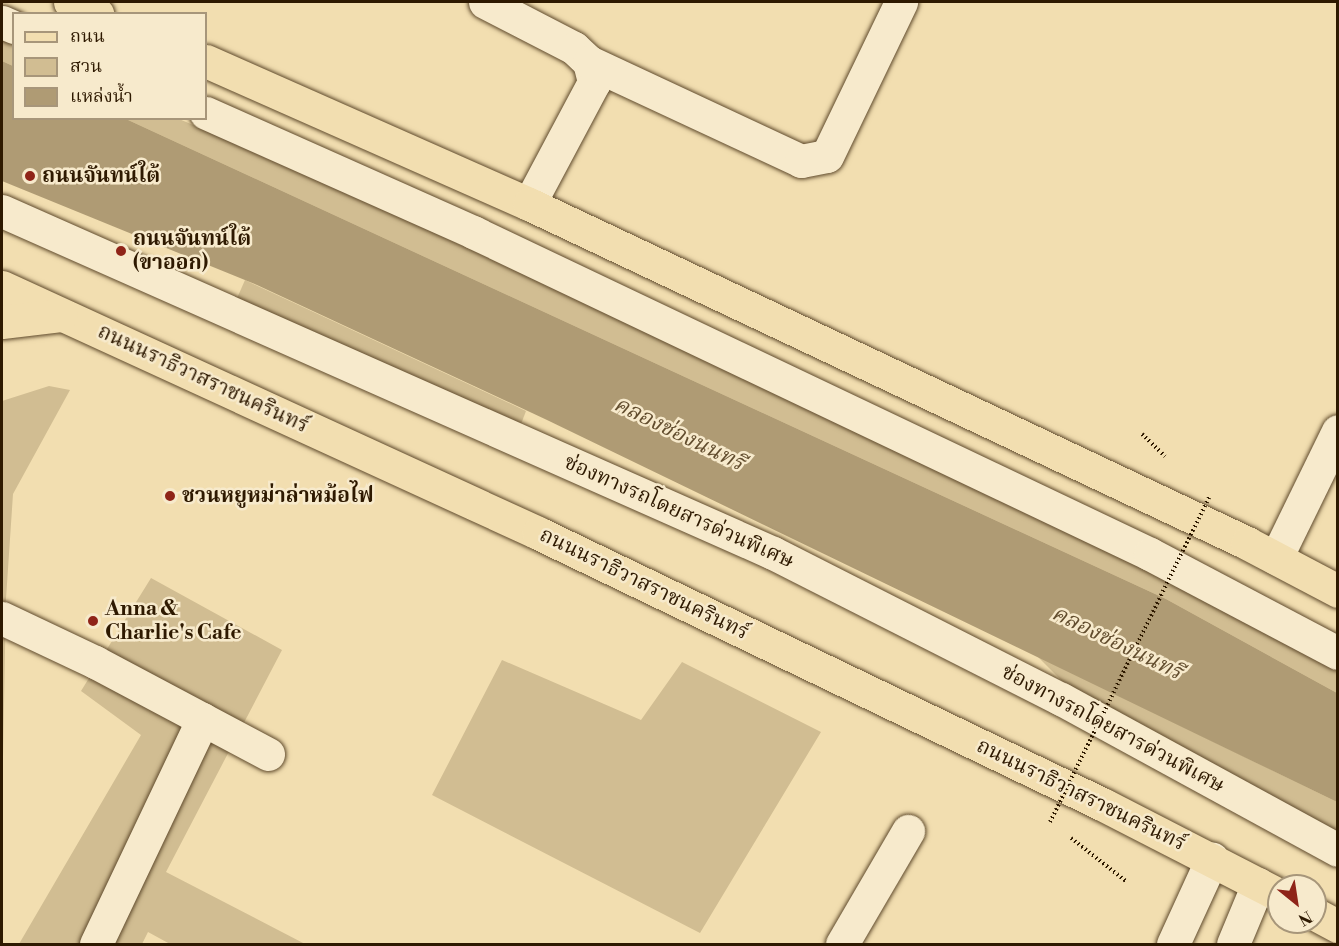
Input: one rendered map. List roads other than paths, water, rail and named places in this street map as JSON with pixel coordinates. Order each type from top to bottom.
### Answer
[{"type":"main road","points":[[70,2],[92,12]]},
{"type":"main road","points":[[207,61],[529,204],[1276,558],[1338,591]]},
{"type":"main road","name":"ถนนนราธิวาสราชนครินทร์","points":[[2,287],[548,538],[1212,859],[1267,888]]},
{"type":"main road","points":[[2,322],[62,315]]},
{"type":"street","points":[[485,2],[574,48],[589,62],[801,161],[826,156],[901,2]]},
{"type":"street","points":[[529,204],[563,136],[594,82],[589,62]]},
{"type":"street","points":[[207,113],[473,232],[1128,544],[1338,652]]},
{"type":"street","name":"ช่องทางรถโดยสารด่วนพิเศษ","points":[[2,212],[773,553],[1061,699],[1338,850]]},
{"type":"street","points":[[1276,558],[1338,431]]},
{"type":"street","points":[[3,619],[268,753]]},
{"type":"street","points":[[96,945],[203,719]]},
{"type":"street","points":[[842,945],[908,831]]},
{"type":"street","points":[[1173,945],[1212,859]]},
{"type":"street","points":[[1233,945],[1267,892]]},
{"type":"water","name":"คลองช่องนนทรี","points":[[2,61],[12,66],[12,120],[128,120],[1166,599],[1337,693],[1337,802],[547,420],[257,285],[2,181]]},
{"type":"place","name":"ถนนจันทน์ใต้","points":[[30,176]]},
{"type":"place","name":"ถนนจันทน์ใต้ (ขาออก)","points":[[121,251]]},
{"type":"place","name":"ชวนหยูหม่าล่าหม้อไฟ","points":[[170,496]]},
{"type":"place","name":"Anna & Charlie's Cafe","points":[[93,621]]}]
